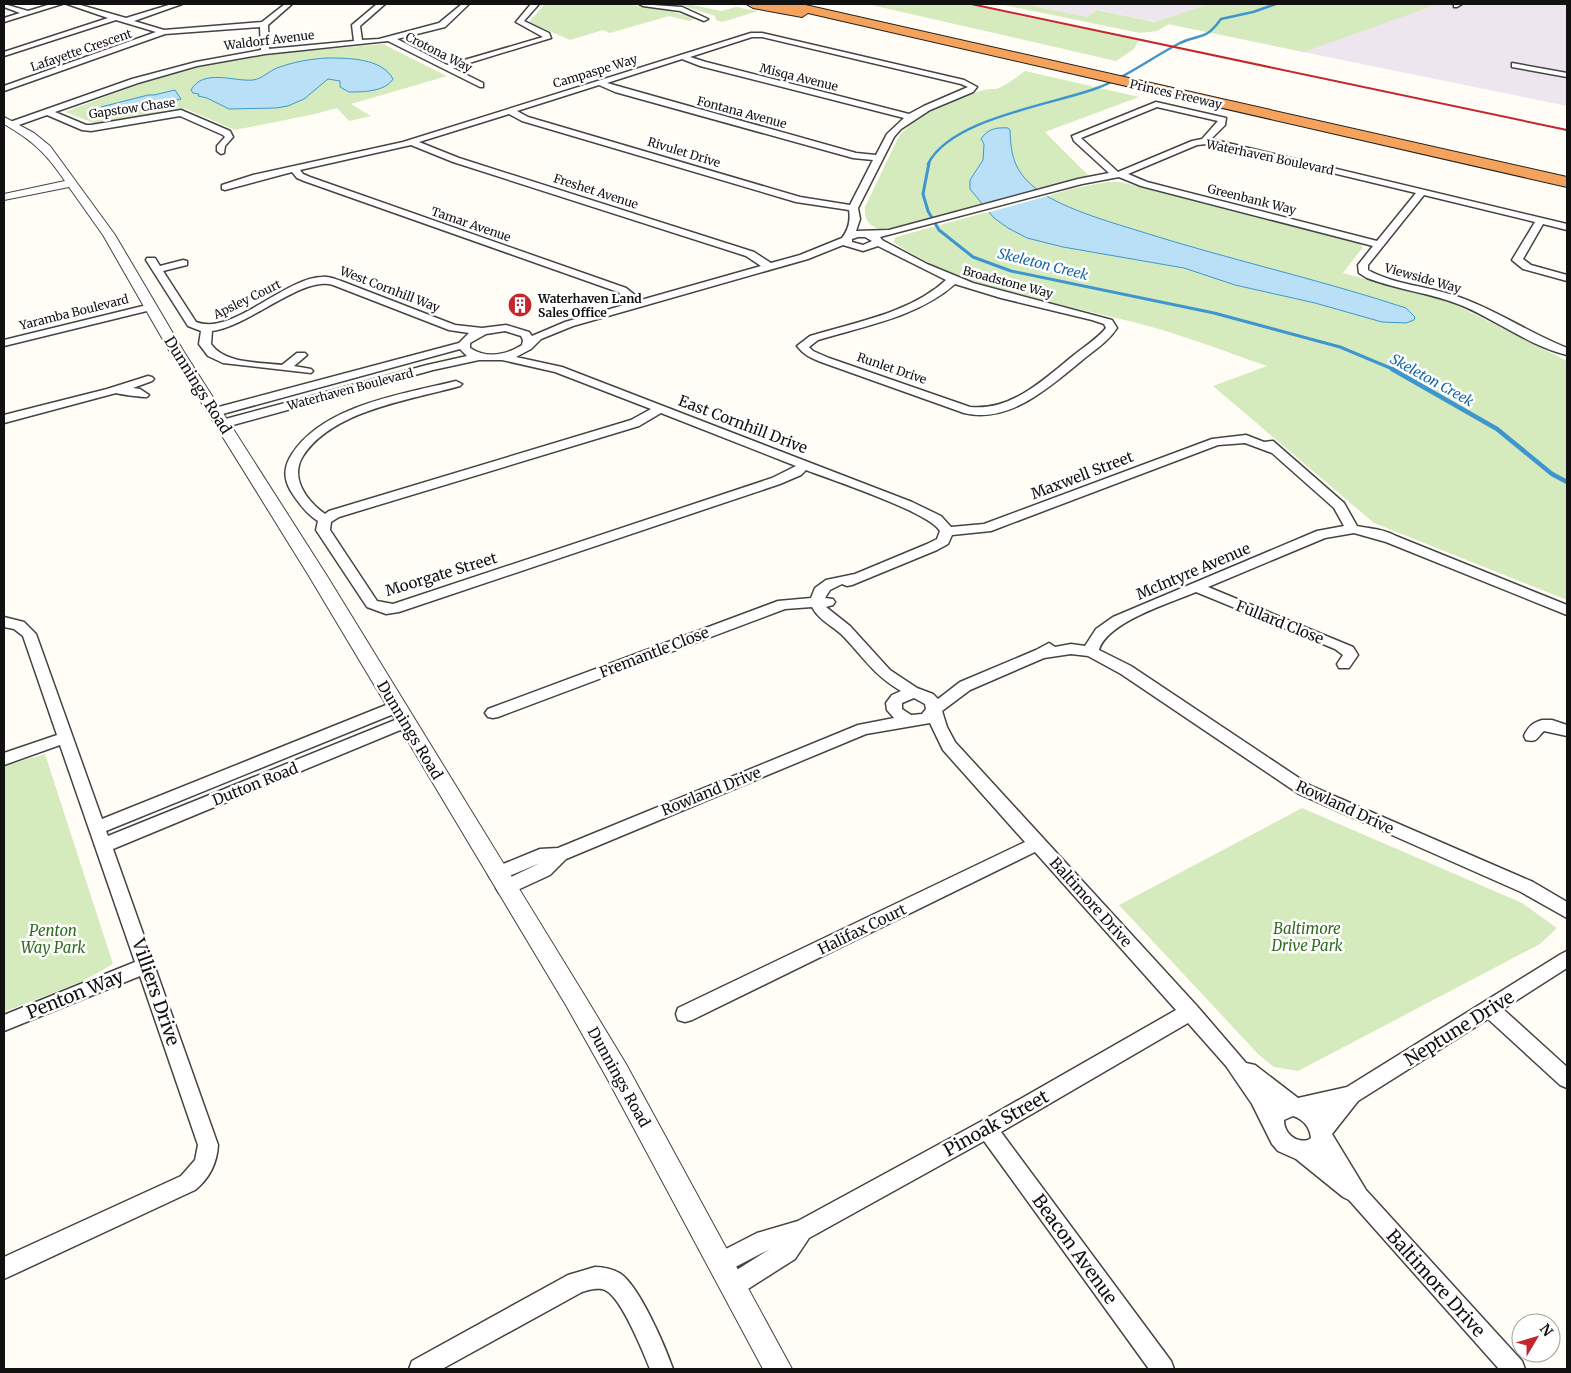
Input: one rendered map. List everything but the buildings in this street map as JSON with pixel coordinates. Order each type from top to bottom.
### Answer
[{"type":"highway","points":[[753,4],[914,34]]},
{"type":"highway","name":"Princes Freeway","points":[[785,4],[1567,182]]},
{"type":"highway","name":"Princes Freeway","points":[[839,4],[1490,149]]},
{"type":"street","points":[[4,20],[58,4]]},
{"type":"street","points":[[70,4],[164,32],[264,24],[289,4]]},
{"type":"street","points":[[126,21],[178,4]]},
{"type":"street","points":[[358,43],[356,25],[381,4]]},
{"type":"street","name":"Waldorf Avenue","points":[[11,124],[49,113],[168,71],[212,60],[265,52],[390,39],[442,25],[466,4]]},
{"type":"street","points":[[445,68],[546,38],[546,35],[520,22],[536,4]]},
{"type":"street","points":[[643,4],[682,9],[704,19]]},
{"type":"street","points":[[4,5],[28,13]]},
{"type":"street","points":[[4,54],[115,18]]},
{"type":"street","points":[[264,24],[265,52]]},
{"type":"street","name":"Lafayette Crescent","points":[[4,89],[164,32]]},
{"type":"street","name":"Campaspe Way","points":[[224,187],[253,178],[412,142],[751,35],[762,34],[964,82],[973,87],[910,117]]},
{"type":"street","name":"Crotona Way","points":[[390,39],[480,85]]},
{"type":"street","name":"Misqa Avenue","points":[[684,57],[703,64],[910,117]]},
{"type":"street","points":[[1516,65],[1567,75]]},
{"type":"street","name":"Fontana Avenue","points":[[600,83],[618,90],[856,156],[879,158]]},
{"type":"street","points":[[1118,174],[1076,136],[1156,104],[1214,117],[1223,121],[1208,136],[1207,141]]},
{"type":"street","name":"Rivulet Drive","points":[[510,111],[525,119],[799,200],[853,208]]},
{"type":"street","name":"Gapstow Chase","points":[[49,113],[92,128],[182,113],[227,133],[229,137],[222,146],[221,151]]},
{"type":"street","points":[[853,208],[890,136],[896,128],[910,117]]},
{"type":"street","name":"Dunnings Road","points":[[11,124],[46,148],[109,235],[149,304],[318,576],[617,1072],[778,1369]]},
{"type":"street","name":"Waterhaven Boulevard","points":[[862,248],[874,245],[873,238],[889,233],[1064,186],[1118,174],[1195,143],[1207,141],[1567,227]]},
{"type":"street","name":"Freshet Avenue","points":[[412,142],[431,151],[750,254],[770,267]]},
{"type":"street","name":"Tamar Avenue","points":[[295,169],[300,176],[307,179],[622,290],[639,304]]},
{"type":"street","name":"Greenbank Way","points":[[1118,174],[1138,182],[1380,245]]},
{"type":"street","points":[[4,198],[73,183]]},
{"type":"street","name":"Viewside Way","points":[[1422,192],[1363,265],[1363,271],[1367,274],[1453,298],[1545,344],[1567,352]]},
{"type":"street","name":"Broadstone Way","points":[[848,238],[855,219],[853,208]]},
{"type":"street","name":"Broadstone Way","points":[[855,219],[873,238],[901,256],[954,280],[1096,318],[1111,325]]},
{"type":"street","points":[[1541,220],[1517,260],[1527,268],[1567,278]]},
{"type":"street","points":[[848,238],[849,244],[862,248]]},
{"type":"street","points":[[502,357],[527,346],[537,337],[558,328],[804,257],[848,238],[873,238]]},
{"type":"street","points":[[804,257],[862,248]]},
{"type":"street","name":"Broadstone Way","points":[[862,248],[901,256]]},
{"type":"street","name":"Apsley Court","points":[[183,263],[154,265],[192,324],[207,330],[226,325],[301,286],[317,280]]},
{"type":"street","name":"West Cornhill Way","points":[[317,280],[337,283],[453,328],[481,331]]},
{"type":"street","name":"Runlet Drive","points":[[954,280],[927,299],[904,309],[814,338],[803,346],[809,353],[825,360],[968,410],[985,412],[1016,401],[1049,382],[1108,333],[1112,328],[1111,325]]},
{"type":"street","name":"Yaramba Boulevard","points":[[4,336],[149,304]]},
{"type":"street","name":"Yaramba Boulevard","points":[[4,343],[149,304]]},
{"type":"street","name":"West Cornhill Way","points":[[453,328],[469,352],[478,358]]},
{"type":"street","points":[[481,331],[506,328],[518,331],[558,328]]},
{"type":"street","points":[[207,330],[205,344],[216,357],[238,362],[307,371]]},
{"type":"street","name":"Waterhaven Boulevard","points":[[219,418],[464,343],[470,336],[481,331]]},
{"type":"street","name":"East Cornhill Drive","points":[[518,331],[525,334],[527,346],[537,360],[550,366],[924,512],[952,531]]},
{"type":"street","points":[[285,368],[301,355]]},
{"type":"street","name":"Waterhaven Boulevard","points":[[219,418],[431,367],[478,358],[502,357]]},
{"type":"street","name":"East Cornhill Drive","points":[[502,357],[550,366]]},
{"type":"street","points":[[4,418],[111,391],[148,379]]},
{"type":"street","points":[[456,384],[344,416],[320,430],[305,445],[295,459],[291,479],[294,486],[313,511],[325,520],[334,514],[346,510],[635,423],[650,416],[659,409]]},
{"type":"street","points":[[439,389],[447,400]]},
{"type":"street","points":[[111,391],[129,390],[143,395]]},
{"type":"street","name":"Maxwell Street","points":[[952,531],[986,528],[1216,442],[1246,439],[1274,450],[1339,506],[1350,526]]},
{"type":"street","name":"Moorgate Street","points":[[325,520],[322,527],[323,530],[368,599],[380,608],[394,609],[776,481],[797,472],[804,466]]},
{"type":"street","name":"McIntyre Avenue","points":[[1092,648],[1100,633],[1118,620],[1322,534],[1350,526],[1391,539],[1567,610]]},
{"type":"street","points":[[881,670],[890,687],[895,710],[898,714],[912,721],[927,718],[934,710],[932,701],[928,697],[914,693],[881,670],[840,626],[823,601],[835,588],[855,578],[918,554],[949,546],[955,538],[952,531]]},
{"type":"street","name":"Fullard Close","points":[[1198,586],[1210,594],[1348,650],[1350,655],[1344,664]]},
{"type":"street","name":"Fremantle Close","points":[[493,712],[783,604],[823,601]]},
{"type":"street","name":"Villiers Drive","points":[[4,622],[19,625],[30,634],[64,738],[101,836],[207,1137],[208,1155],[200,1172],[188,1183],[4,1268]]},
{"type":"street","name":"Rowland Drive","points":[[934,710],[965,686],[1041,654],[1092,648],[1305,790],[1527,887],[1567,900]]},
{"type":"street","name":"Rowland Drive","points":[[914,693],[965,686]]},
{"type":"street","points":[[894,703],[900,696],[914,693]]},
{"type":"street","name":"Rowland Drive","points":[[862,729],[894,703]]},
{"type":"street","name":"Dutton Road","points":[[101,836],[396,707]]},
{"type":"street","name":"Baltimore Drive","points":[[934,710],[939,727],[950,746],[1233,1060],[1259,1098],[1273,1124]]},
{"type":"street","name":"Rowland Drive","points":[[501,881],[544,870],[560,854],[862,729],[912,721]]},
{"type":"street","name":"Baltimore Drive","points":[[912,721],[950,746]]},
{"type":"street","name":"Dutton Road","points":[[101,836],[405,722]]},
{"type":"street","points":[[1532,736],[1536,727],[1541,724],[1551,724],[1567,731]]},
{"type":"street","points":[[4,759],[64,738]]},
{"type":"street","name":"Halifax Court","points":[[685,1014],[1038,843]]},
{"type":"street","name":"Rowland Drive","points":[[1527,887],[1567,911]]},
{"type":"street","name":"Neptune Drive","points":[[1321,1134],[1331,1118],[1351,1095],[1567,959]]},
{"type":"street","name":"Penton Way","points":[[4,1023],[146,965]]},
{"type":"street","points":[[1490,1009],[1567,1079]]},
{"type":"street","name":"Pinoak Street","points":[[726,1275],[787,1251],[801,1231],[987,1129],[1190,1012]]},
{"type":"street","name":"Baltimore Drive","points":[[1233,1060],[1295,1108]]},
{"type":"street","name":"Neptune Drive","points":[[1295,1108],[1351,1095]]},
{"type":"street","points":[[1285,1108],[1295,1108],[1313,1117],[1318,1124],[1321,1134],[1320,1142],[1315,1147],[1300,1150],[1283,1143],[1275,1132],[1273,1124],[1278,1112],[1285,1108]]},
{"type":"street","name":"Beacon Avenue","points":[[987,1129],[1163,1369]]},
{"type":"street","name":"Baltimore Drive","points":[[1321,1134],[1359,1196]]},
{"type":"street","name":"Baltimore Drive","points":[[1300,1150],[1359,1196],[1514,1369]]},
{"type":"street","points":[[420,1369],[576,1283],[592,1278],[613,1281],[621,1289],[662,1369]]},
{"type":"shaded area","points":[[1026,4],[1567,4],[1567,106],[1098,10],[1087,17]]},
{"type":"green space","points":[[545,4],[622,4],[659,9],[695,19],[689,21],[669,16],[610,33],[603,30],[570,40],[529,22]]},
{"type":"green space","points":[[682,4],[695,4],[693,5],[721,11],[736,7],[758,11],[722,22],[716,20],[715,16]]},
{"type":"green space","points":[[867,4],[965,4],[1139,40],[1134,49],[1116,61]]},
{"type":"green space","points":[[999,4],[1026,4],[1087,17],[1097,10],[1155,22],[1210,4],[1438,4],[1304,52],[1169,24],[1157,31],[1140,33]]},
{"type":"green space","points":[[383,44],[447,76],[351,104],[371,116],[349,121],[337,108],[235,130],[184,108],[96,124],[65,112],[150,81],[202,66],[269,55]]},
{"type":"green space","points":[[1025,71],[1139,97],[1045,132],[1089,176],[885,230],[876,228],[869,223],[865,216],[865,207],[898,138],[905,129],[925,114],[949,102],[986,89],[999,88]]},
{"type":"green space","points":[[1108,182],[1121,182],[1360,244],[1363,247],[1343,273],[1450,302],[1567,361],[1567,600],[1374,523],[1213,386],[1267,366],[1152,327],[1018,295],[985,285],[922,259],[893,242],[896,237],[1075,188]]},
{"type":"green space","name":"Penton Way Park","points":[[45,754],[113,964],[83,981],[4,1012],[4,766]]},
{"type":"green space","name":"Baltimore Drive Park","points":[[1302,808],[1522,903],[1557,928],[1540,944],[1298,1071],[1274,1067],[1259,1055],[1119,905]]},
{"type":"water","points":[[327,58],[345,58],[373,63],[388,72],[393,79],[385,87],[379,89],[349,92],[340,87],[340,81],[328,79],[304,99],[288,106],[276,108],[229,109],[207,98],[198,96],[199,94],[193,93],[191,90],[196,83],[203,79],[253,80],[289,64]]},
{"type":"water","points":[[175,90],[181,99],[122,112],[99,112],[101,107]]},
{"type":"water","points":[[1008,128],[1010,130],[1011,147],[1015,162],[1022,175],[1034,187],[1056,201],[1099,218],[1172,241],[1406,308],[1415,317],[1414,320],[1406,323],[1382,322],[1315,303],[1235,285],[1184,268],[1063,247],[1027,238],[994,218],[970,189],[970,180],[983,160],[984,144],[981,139],[993,129]]},
{"type":"pier","points":[[1040,188],[1052,195],[986,213],[978,205]]},
{"type":"waterway","name":"Skeleton Creek","points":[[928,164],[940,148],[958,135],[980,124],[1107,84],[1180,43],[1207,34],[1221,19],[1253,12],[1276,4]]},
{"type":"waterway","name":"Skeleton Creek","points":[[929,163],[923,194],[928,211],[939,230],[973,257],[1011,271],[1214,313],[1340,347],[1395,370]]},
{"type":"waterway","name":"Skeleton Creek","points":[[1392,369],[1497,429],[1552,474],[1567,482]]},
{"type":"railway","points":[[971,4],[1567,130]]},
{"type":"place","name":"Waterhaven Land Sales Office","points":[[520,305]]}]
